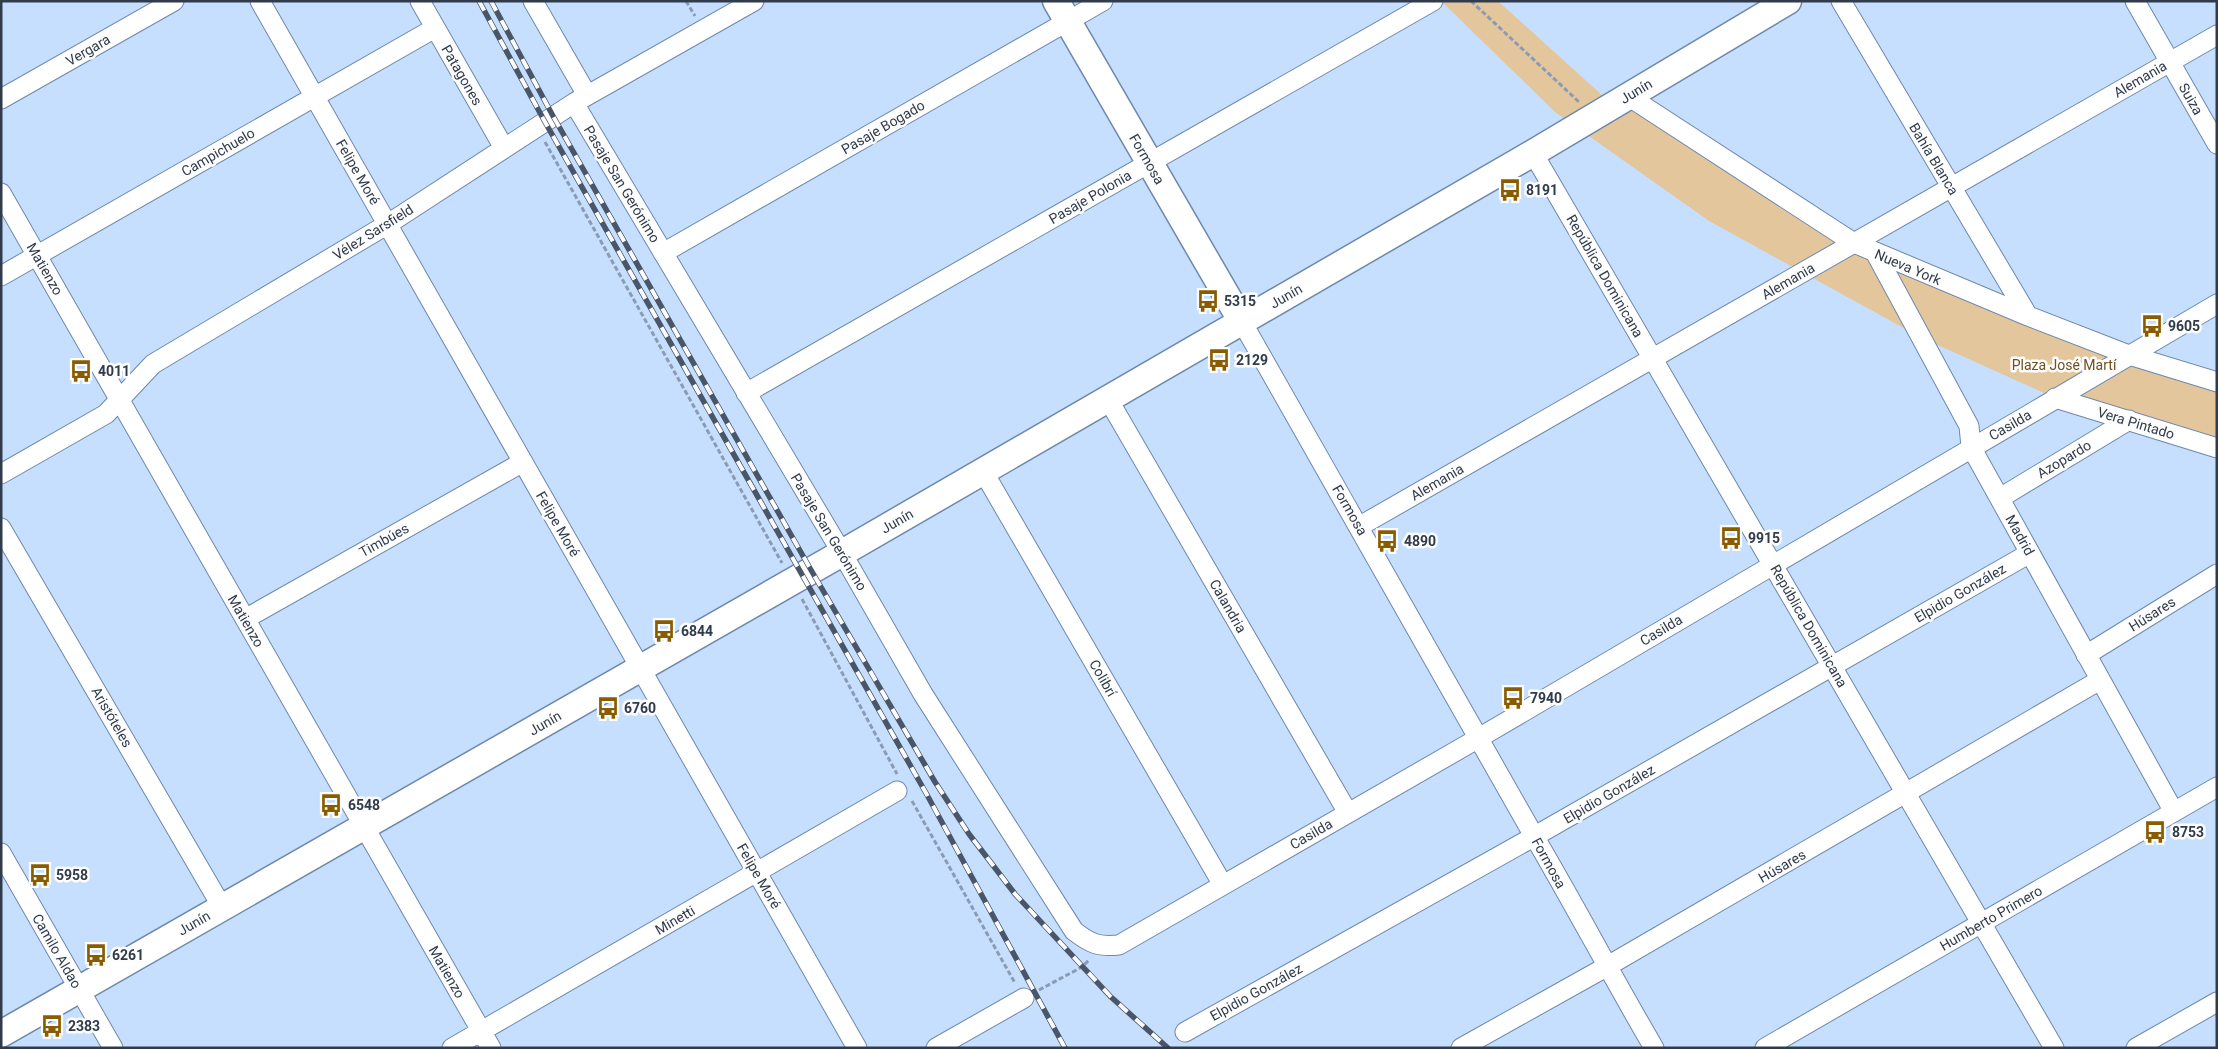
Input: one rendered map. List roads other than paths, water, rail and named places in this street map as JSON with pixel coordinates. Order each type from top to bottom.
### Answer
[{"type":"main road","name":"Junín","points":[[1,1034],[222,907],[365,828],[640,667],[842,553],[1242,322],[1788,1]]},
{"type":"main road","name":"Formosa","points":[[1062,11],[1242,322]]},
{"type":"street","name":"Vergara","points":[[1,99],[174,1]]},
{"type":"street","name":"Felipe Moré","points":[[260,1],[856,1048]]},
{"type":"street","name":"Patagones","points":[[420,1],[504,148]]},
{"type":"street","name":"Pasaje San Gerónimo","points":[[533,1],[580,99],[663,253],[842,553],[923,694],[1074,931],[1087,941],[1101,947]]},
{"type":"street","name":"Vélez Sarsfield","points":[[1,474],[106,414],[153,364],[388,224],[580,99],[754,1]]},
{"type":"street","name":"Pasaje Bogado","points":[[663,253],[1062,11],[1103,1]]},
{"type":"street","name":"Pasaje Polonia","points":[[746,393],[1433,1]]},
{"type":"street","name":"Bahía Blanca","points":[[1841,1],[2028,316]]},
{"type":"street","name":"Suiza","points":[[2135,1],[2217,144]]},
{"type":"street","name":"Campichuelo","points":[[1,276],[434,28]]},
{"type":"street","name":"Alemania","points":[[1360,526],[2217,35]]},
{"type":"street","name":"Nueva York","points":[[1628,96],[1854,244],[2028,316],[2129,355],[2215,379]]},
{"type":"street","name":"República Dominicana","points":[[1533,152],[2054,1048]]},
{"type":"street","name":"Matienzo","points":[[1,193],[490,1048]]},
{"type":"street","name":"Madrid","points":[[1876,254],[1969,426],[1971,447],[2174,812]]},
{"type":"street","name":"Casilda","points":[[1101,947],[1119,945],[1477,739],[2217,304]]},
{"type":"street","name":"Formosa","points":[[1242,322],[1360,526],[1477,739],[1535,836],[1606,966],[1654,1048]]},
{"type":"street","name":"Vera Pintado","points":[[2055,398],[2217,448]]},
{"type":"street","name":"Calandria","points":[[1108,399],[1348,813]]},
{"type":"street","name":"Azopardo","points":[[2000,498],[2129,420]]},
{"type":"street","name":"Timbúes","points":[[245,619],[523,462]]},
{"type":"street","name":"Colibrí","points":[[983,471],[1223,885]]},
{"type":"street","name":"Aristóteles","points":[[1,528],[222,907]]},
{"type":"street","name":"Elpidio González","points":[[1185,1032],[1535,836],[2030,553]]},
{"type":"street","name":"Húsares","points":[[2086,655],[2217,574]]},
{"type":"street","name":"Húsares","points":[[1461,1048],[1906,794],[2100,680]]},
{"type":"street","name":"Humberto Primero","points":[[1765,1048],[2217,788]]},
{"type":"street","name":"Minetti","points":[[452,1048],[897,791]]},
{"type":"street","name":"Camilo Aldao","points":[[1,853],[113,1048]]},
{"type":"street","points":[[936,1048],[1024,998]]},
{"type":"street","points":[[2136,1048],[2217,1002]]},
{"type":"railway","points":[[479,1],[545,122],[926,793],[1065,1048]]},
{"type":"railway","points":[[491,1],[553,116],[811,570],[935,782],[969,834],[1015,894],[1111,997],[1168,1048]]},
{"type":"place","name":"8191","points":[[1510,190]]},
{"type":"place","name":"5315","points":[[1208,301]]},
{"type":"place","name":"9605","points":[[2152,326]]},
{"type":"place","name":"2129","points":[[1219,360]]},
{"type":"place","name":"4011","points":[[81,371]]},
{"type":"place","name":"9915","points":[[1731,538]]},
{"type":"place","name":"4890","points":[[1387,541]]},
{"type":"place","name":"6844","points":[[664,631]]},
{"type":"place","name":"7940","points":[[1513,698]]},
{"type":"place","name":"6760","points":[[608,708]]},
{"type":"place","name":"6548","points":[[331,805]]},
{"type":"place","name":"8753","points":[[2155,832]]},
{"type":"place","name":"5958","points":[[40,875]]},
{"type":"place","name":"6261","points":[[96,955]]},
{"type":"place","name":"2383","points":[[52,1026]]},
{"type":"park label","name":"Plaza José Martí","points":[[2064,365]]}]
